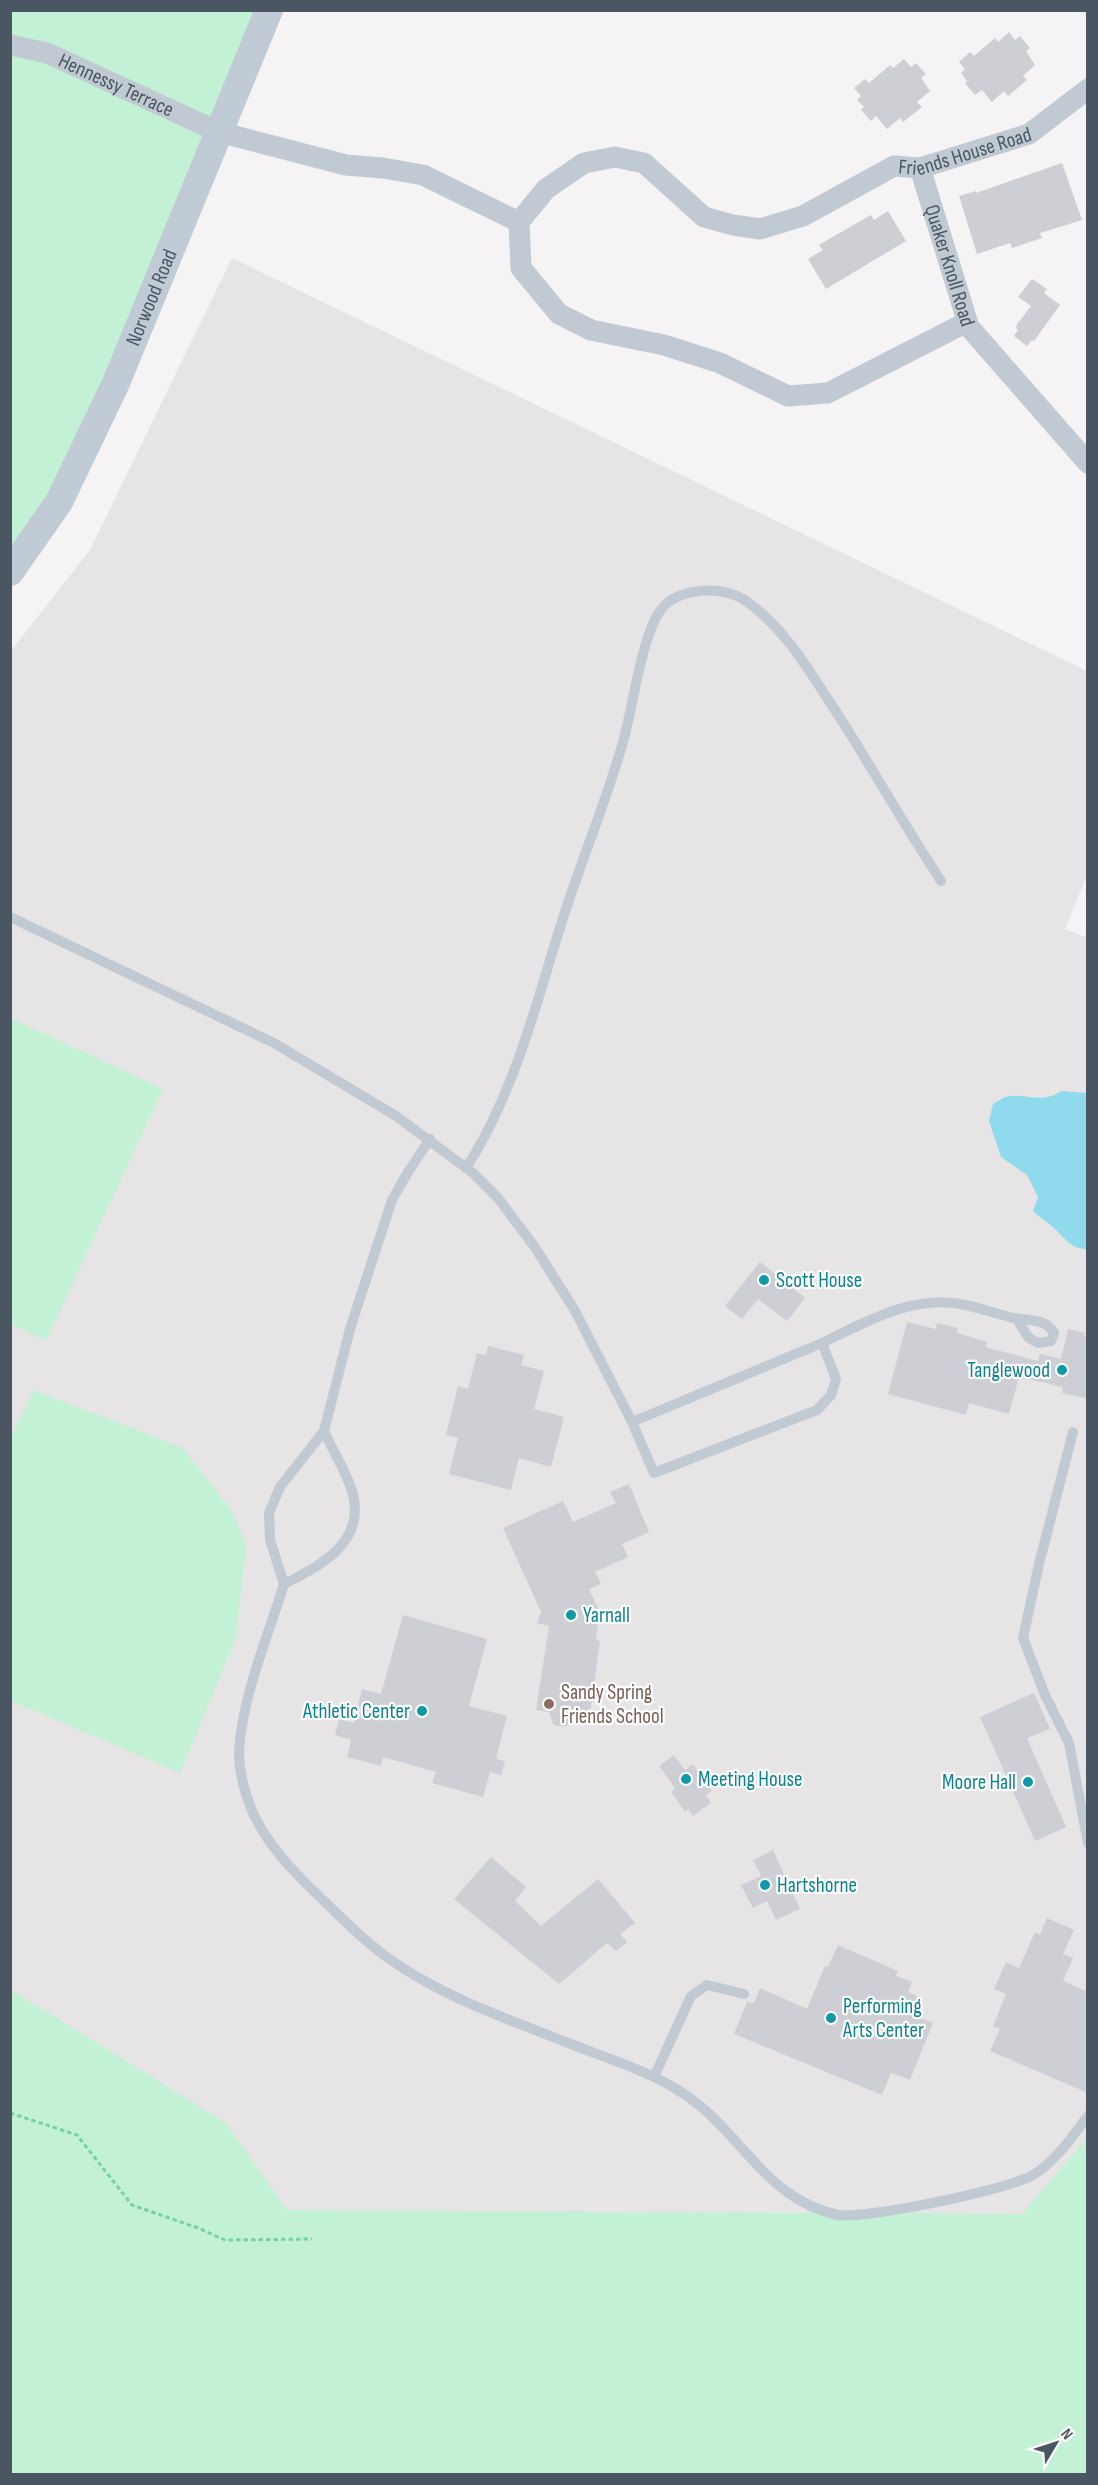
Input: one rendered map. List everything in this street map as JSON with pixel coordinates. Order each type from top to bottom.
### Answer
[{"type":"main road","name":"Norwood Road","points":[[10,572],[59,502],[116,383],[269,10]]},
{"type":"street","name":"Hennessy Terrace","points":[[10,45],[46,53],[219,132],[346,165],[423,175],[519,222]]},
{"type":"street","name":"Friends House Road","points":[[519,222],[546,189],[584,163],[615,157],[644,163],[704,217],[760,229],[803,216],[894,166],[920,168],[1029,134],[1088,89]]},
{"type":"street","name":"Quaker Knoll Road","points":[[920,168],[969,327],[1088,463]]},
{"type":"street","points":[[519,222],[521,268],[559,314],[591,330],[664,345],[720,363],[788,396],[828,393],[967,322]]},
{"type":"lane","points":[[466,1168],[485,1139],[510,1082],[566,910],[606,800],[628,725],[652,624],[664,606],[682,594],[712,590],[731,595],[740,598],[765,616],[804,663],[858,745],[914,841],[941,881]]},
{"type":"lane","points":[[10,917],[274,1043],[396,1116],[430,1139],[466,1168],[498,1198],[534,1246],[574,1309],[632,1422],[654,1473],[817,1410],[831,1395],[836,1379],[822,1343]]},
{"type":"lane","points":[[430,1139],[392,1200],[350,1329],[324,1431],[280,1487],[269,1513],[270,1540],[284,1584],[244,1713],[239,1756],[246,1791],[256,1819],[275,1850],[349,1926],[395,1962],[463,2000],[654,2078],[684,2094],[711,2115],[769,2178],[790,2197],[814,2209],[843,2216],[873,2213],[999,2188],[1032,2176],[1054,2158],[1088,2116]]},
{"type":"lane","points":[[632,1422],[898,1310],[930,1302],[959,1304],[1016,1318]]},
{"type":"lane","points":[[284,1584],[320,1566],[347,1539],[354,1519],[353,1495],[324,1431]]},
{"type":"lane","points":[[1073,1432],[1039,1564],[1023,1638],[1045,1695],[1069,1743],[1088,1843]]},
{"type":"lane","points":[[654,2078],[691,1996],[707,1985],[744,1994]]},
{"type":"path","points":[[10,2113],[77,2136],[132,2205],[225,2240],[312,2239]]},
{"type":"shaded area","name":"Sandy Spring Friends School","points":[[232,258],[1087,671],[1087,875],[1065,929],[1088,938],[1087,2474],[16,2474],[11,2471],[10,652],[90,550]]},
{"type":"green space","points":[[11,11],[269,11],[116,383],[11,572]]},
{"type":"green space","points":[[11,1018],[163,1089],[46,1341],[11,1324]]},
{"type":"green space","points":[[34,1390],[183,1448],[231,1510],[246,1545],[236,1638],[180,1773],[11,1701],[11,1437]]},
{"type":"green space","points":[[10,1989],[226,2123],[287,2210],[1022,2214],[1087,2138],[1087,2474],[11,2474]]},
{"type":"water","points":[[1062,1091],[1087,1093],[1087,1249],[1070,1243],[1033,1211],[1038,1197],[1027,1175],[1001,1157],[989,1121],[993,1104],[1004,1098],[1013,1096],[1039,1098]]},
{"type":"building","points":[[1009,32],[1015,40],[1020,36],[1030,48],[1026,51],[1035,65],[1023,76],[1027,80],[1008,96],[1004,91],[992,102],[982,90],[975,95],[965,83],[967,81],[961,73],[965,69],[959,62],[970,52],[974,56],[995,38],[998,42]]},
{"type":"building","points":[[904,59],[911,67],[916,63],[926,74],[921,78],[930,91],[917,102],[922,107],[903,122],[900,118],[887,129],[876,116],[871,121],[861,110],[864,107],[857,100],[861,96],[854,88],[865,79],[869,83],[890,65],[893,68]]},
{"type":"building","points":[[1062,163],[1082,220],[1040,233],[1042,238],[1012,248],[1010,243],[977,254],[959,196],[976,191],[976,193]]},
{"type":"building","points":[[888,211],[906,241],[826,289],[808,259],[823,250],[819,245],[871,215],[874,220]]},
{"type":"building","points":[[1032,279],[1047,289],[1044,293],[1060,305],[1034,341],[1032,340],[1027,346],[1014,336],[1018,330],[1017,324],[1031,306],[1018,297]]},
{"type":"building","name":"Scott House","points":[[760,1262],[805,1298],[787,1321],[758,1299],[742,1319],[725,1306]]},
{"type":"building","points":[[907,1322],[936,1329],[937,1323],[958,1328],[957,1333],[987,1342],[985,1347],[1038,1361],[1040,1354],[1061,1359],[1068,1329],[1085,1333],[1084,1337],[1088,1337],[1088,1392],[1085,1398],[1062,1393],[1063,1387],[1019,1377],[1009,1414],[969,1403],[966,1415],[888,1394]]},
{"type":"building","points":[[488,1346],[524,1355],[521,1365],[544,1371],[534,1409],[564,1417],[551,1467],[519,1458],[511,1490],[449,1474],[458,1438],[446,1435],[458,1386],[468,1389],[477,1353],[486,1355]]},
{"type":"building","name":"Yarnall","points":[[629,1484],[649,1532],[622,1544],[628,1557],[595,1572],[601,1584],[589,1589],[600,1613],[596,1640],[600,1641],[589,1721],[575,1719],[566,1726],[557,1726],[553,1724],[549,1712],[536,1710],[549,1626],[537,1623],[541,1612],[503,1528],[563,1501],[573,1522],[616,1503],[610,1492]]},
{"type":"building","name":"Athletic Center","points":[[403,1615],[487,1639],[469,1706],[507,1716],[496,1759],[505,1761],[501,1775],[490,1772],[483,1797],[432,1783],[436,1772],[383,1757],[381,1766],[347,1757],[351,1740],[335,1735],[339,1719],[354,1723],[362,1689],[381,1694]]},
{"type":"building","name":"Moore Hall","points":[[1034,1693],[1050,1729],[1027,1738],[1066,1827],[1035,1841],[980,1717]]},
{"type":"building","name":"Meeting House","points":[[674,1755],[685,1770],[693,1764],[712,1791],[706,1795],[711,1803],[693,1816],[688,1809],[685,1812],[671,1792],[675,1788],[659,1766]]},
{"type":"building","name":"Hartshorne","points":[[773,1850],[800,1909],[776,1920],[767,1901],[753,1908],[741,1885],[761,1876],[753,1860]]},
{"type":"building","points":[[491,1857],[526,1887],[515,1901],[541,1926],[598,1879],[635,1923],[620,1934],[627,1942],[616,1951],[607,1943],[559,1984],[454,1899]]},
{"type":"building","points":[[1047,1918],[1074,1930],[1063,1954],[1073,1958],[1063,1981],[1088,1992],[1088,2093],[990,2051],[1000,2029],[993,2026],[1006,1994],[994,1989],[1006,1962],[1019,1968],[1035,1932],[1040,1935]]},
{"type":"building","name":"Performing Arts Center","points":[[838,1945],[898,1971],[896,1976],[912,1982],[908,1992],[917,1996],[910,2013],[933,2023],[910,2080],[891,2073],[882,2095],[734,2034],[747,2002],[754,2003],[760,1988],[807,2009],[825,1966],[828,1967]]},
{"type":"place","name":"Scott House","points":[[764,1280]]},
{"type":"place","name":"Tanglewood","points":[[1062,1370]]},
{"type":"place","name":"Yarnall","points":[[571,1615]]},
{"type":"place","name":"Sandy Spring Friends School","points":[[549,1704]]},
{"type":"place","name":"Athletic Center","points":[[422,1711]]},
{"type":"place","name":"Meeting House","points":[[686,1779]]},
{"type":"place","name":"Moore Hall","points":[[1028,1782]]},
{"type":"place","name":"Hartshorne","points":[[765,1885]]},
{"type":"place","name":"Performing Arts Center","points":[[831,2018]]}]
